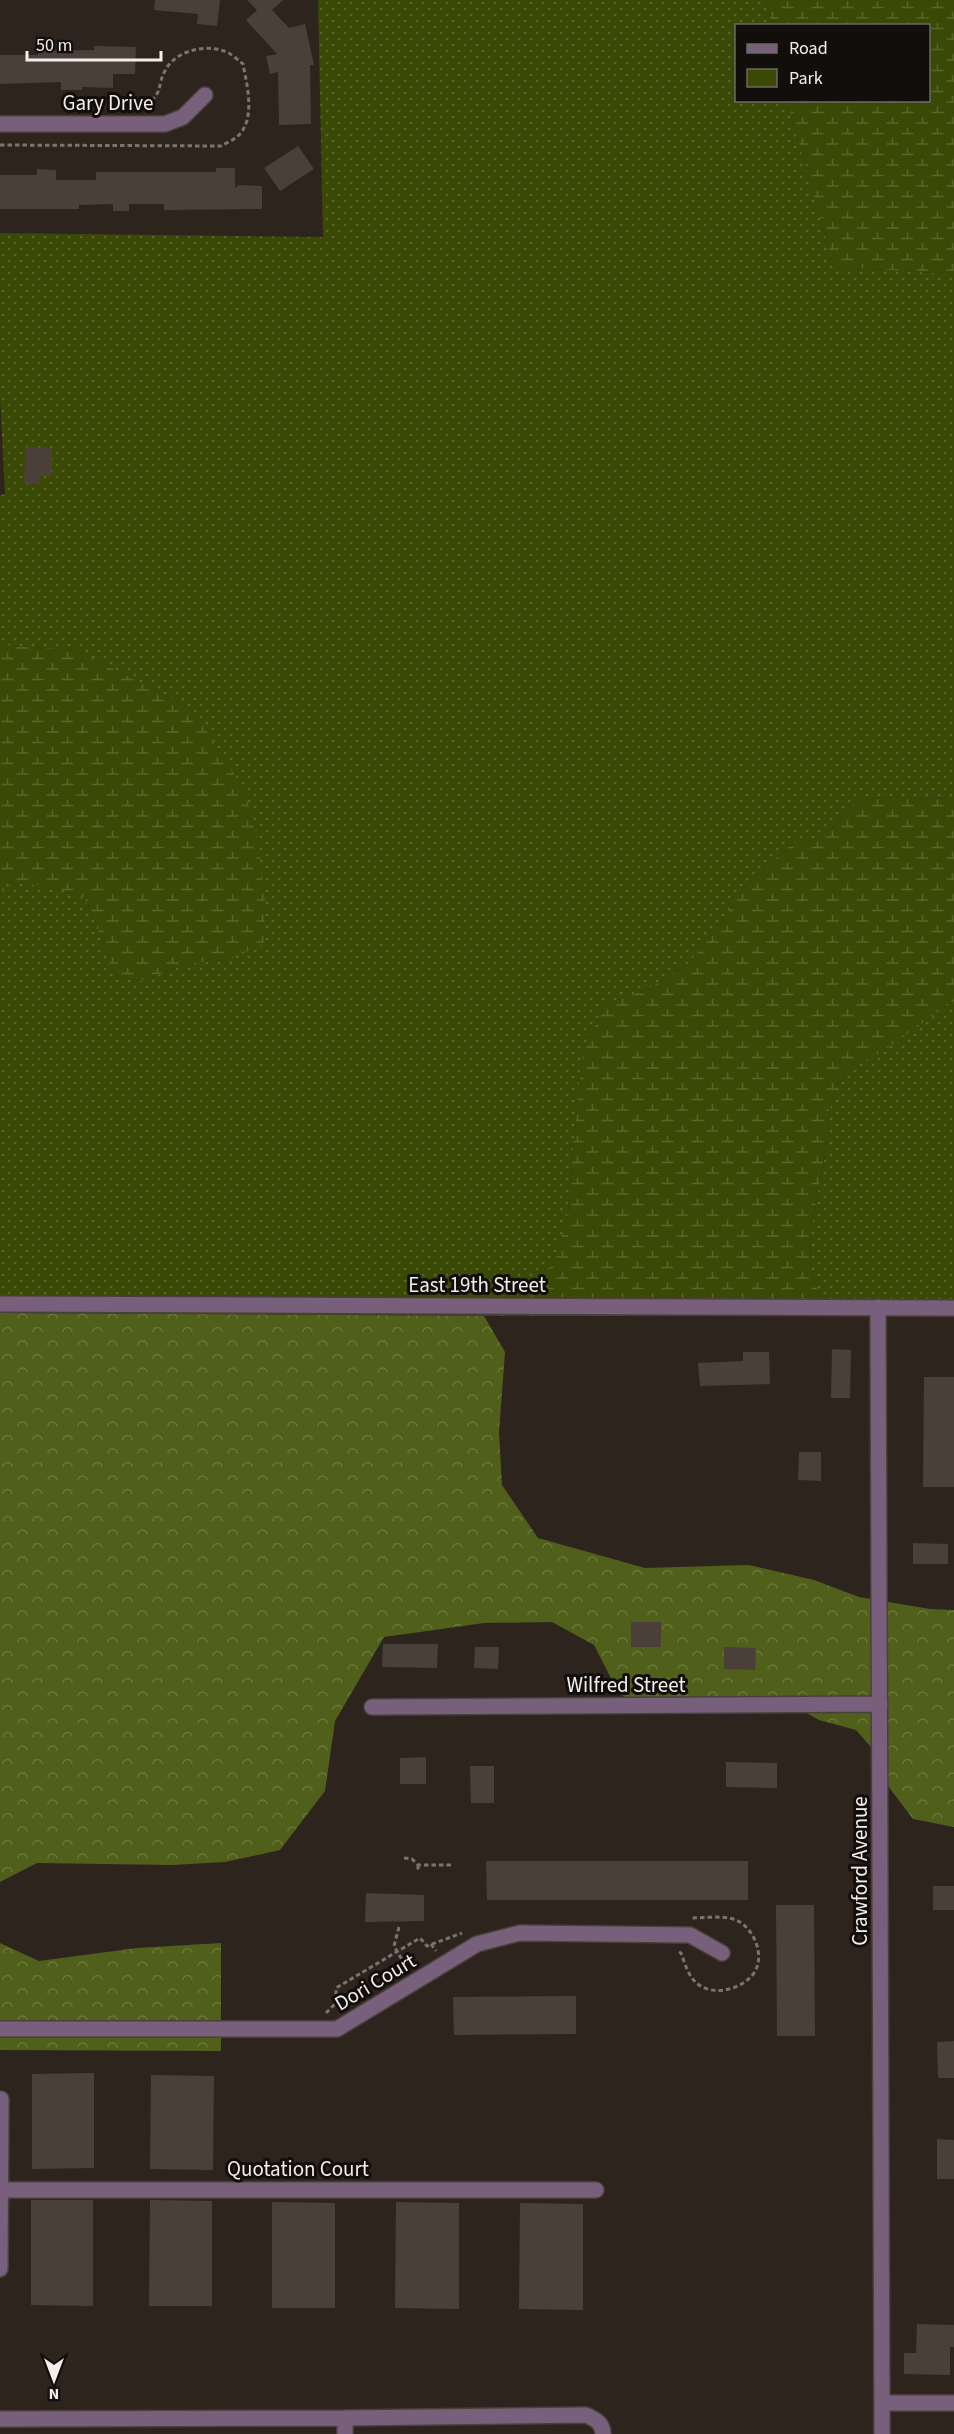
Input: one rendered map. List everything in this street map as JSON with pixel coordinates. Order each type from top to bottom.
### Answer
[{"type":"street","name":"Gary Drive","points":[[0,124],[165,124],[183,117],[205,95]]},
{"type":"street","name":"East 19th Street","points":[[0,1304],[954,1308]]},
{"type":"street","name":"Crawford Avenue","points":[[878,1307],[882,2434]]},
{"type":"street","name":"Wilfred Street","points":[[372,1707],[880,1704]]},
{"type":"street","name":"Dori Court","points":[[0,2029],[337,2030],[477,1944],[520,1932],[690,1935],[722,1953]]},
{"type":"street","points":[[0,2269],[1,2099]]},
{"type":"street","name":"Quotation Court","points":[[1,2190],[596,2190]]},
{"type":"street","points":[[882,2403],[954,2403]]},
{"type":"street","points":[[0,2419],[586,2415],[597,2420],[603,2428],[603,2434]]},
{"type":"street","points":[[345,2418],[345,2434]]},
{"type":"path","points":[[404,1858],[412,1859],[418,1864],[452,1864]]},
{"type":"path","points":[[418,1864],[418,1871]]},
{"type":"path","points":[[672,1950],[681,1953],[694,1981],[707,1988],[726,1991],[743,1984],[755,1971],[758,1954],[754,1938],[745,1925],[730,1918],[682,1918]]},
{"type":"path","points":[[399,1927],[394,1946],[405,1965]]},
{"type":"path","points":[[319,2015],[325,2015],[336,2003],[336,1988],[420,1938],[427,1946],[470,1930]]},
{"type":"path","points":[[431,1944],[445,1964]]},
{"type":"green space","points":[[318,0],[766,0],[771,24],[735,24],[735,102],[787,102],[834,267],[954,274],[954,799],[860,797],[823,839],[793,843],[746,885],[721,923],[689,963],[648,989],[605,1004],[582,1053],[567,1221],[552,1266],[531,1294],[484,1316],[0,1313],[0,894],[11,883],[52,886],[85,898],[116,975],[141,981],[190,963],[228,960],[193,710],[77,650],[0,645],[0,495],[5,494],[0,397],[0,233],[323,237]]},
{"type":"green space","points":[[766,0],[954,0],[954,274],[834,267],[787,102],[930,102],[930,24],[771,24]]},
{"type":"green space","points":[[0,645],[77,650],[193,710],[244,790],[257,835],[265,900],[264,944],[228,960],[190,963],[141,981],[116,975],[85,898],[52,886],[11,883],[0,894]]},
{"type":"green space","points":[[860,797],[954,799],[954,1001],[881,1053],[853,1065],[838,1083],[829,1111],[826,1148],[811,1230],[810,1263],[825,1316],[484,1316],[531,1294],[552,1265],[567,1221],[582,1053],[605,1004],[648,989],[689,963],[721,923],[746,885],[793,843],[822,837],[823,839]]},
{"type":"green space","points":[[954,1001],[954,1317],[825,1316],[810,1263],[811,1230],[826,1149],[829,1111],[838,1083],[853,1065],[881,1053]]},
{"type":"green space","points":[[0,1313],[484,1316],[505,1352],[499,1432],[502,1485],[538,1538],[645,1568],[749,1565],[814,1580],[859,1597],[930,1609],[954,1610],[954,1827],[913,1819],[885,1782],[877,1754],[856,1730],[819,1720],[794,1706],[660,1712],[619,1694],[594,1645],[552,1622],[484,1623],[384,1637],[335,1721],[325,1791],[280,1850],[225,1862],[172,1865],[37,1863],[0,1882]]},
{"type":"green space","points":[[0,1943],[39,1961],[137,1948],[221,1943],[221,2051],[0,2050]]},
{"type":"building","points":[[155,0],[220,0],[217,26],[197,24],[198,14],[154,10]]},
{"type":"building","points":[[247,0],[283,0],[272,10],[289,28],[305,24],[314,65],[310,65],[311,124],[279,125],[278,72],[270,74],[266,56],[277,54],[246,20],[257,10]]},
{"type":"building","points":[[94,46],[136,47],[135,74],[113,74],[113,88],[82,87],[82,90],[61,90],[61,82],[0,84],[0,55],[38,55],[38,51],[94,50]]},
{"type":"building","points":[[298,146],[314,169],[280,191],[264,168]]},
{"type":"building","points":[[216,168],[235,168],[235,188],[239,185],[262,186],[262,209],[164,210],[164,204],[129,204],[129,211],[113,211],[113,204],[79,205],[79,209],[0,209],[0,175],[37,175],[37,169],[56,170],[56,180],[96,180],[96,172],[216,172]]},
{"type":"building","points":[[26,447],[52,448],[51,476],[40,476],[40,484],[24,483]]},
{"type":"building","points":[[832,1349],[851,1350],[850,1398],[831,1398]]},
{"type":"building","points":[[743,1352],[769,1352],[770,1384],[700,1386],[698,1363],[743,1361]]},
{"type":"building","points":[[924,1377],[954,1377],[954,1487],[923,1487]]},
{"type":"building","points":[[799,1452],[821,1452],[821,1481],[798,1480]]},
{"type":"building","points":[[913,1543],[948,1544],[948,1564],[913,1564]]},
{"type":"building","points":[[631,1622],[661,1622],[661,1647],[631,1647]]},
{"type":"building","points":[[383,1644],[438,1644],[437,1668],[382,1667]]},
{"type":"building","points":[[475,1647],[499,1647],[498,1669],[474,1668]]},
{"type":"building","points":[[724,1647],[756,1648],[755,1670],[724,1669]]},
{"type":"building","points":[[426,1757],[426,1784],[400,1784],[400,1758]]},
{"type":"building","points":[[726,1762],[777,1763],[777,1788],[726,1787]]},
{"type":"building","points":[[470,1766],[494,1766],[494,1803],[471,1803]]},
{"type":"building","points":[[486,1861],[748,1861],[748,1900],[487,1900]]},
{"type":"building","points":[[933,1886],[954,1886],[954,1910],[933,1910]]},
{"type":"building","points":[[366,1893],[424,1895],[424,1921],[365,1922]]},
{"type":"building","points":[[776,1905],[814,1905],[815,2036],[777,2036]]},
{"type":"building","points":[[576,1996],[576,2034],[454,2035],[453,1997]]},
{"type":"building","points":[[954,2041],[954,2078],[938,2078],[937,2042]]},
{"type":"building","points":[[94,2073],[94,2168],[32,2169],[32,2074]]},
{"type":"building","points":[[151,2075],[214,2076],[213,2170],[150,2169]]},
{"type":"building","points":[[937,2139],[954,2140],[954,2179],[937,2179]]},
{"type":"building","points":[[31,2200],[93,2200],[93,2306],[31,2305]]},
{"type":"building","points":[[150,2200],[212,2201],[212,2306],[149,2306]]},
{"type":"building","points":[[272,2202],[335,2203],[335,2308],[272,2308]]},
{"type":"building","points":[[396,2202],[459,2203],[459,2309],[395,2308]]},
{"type":"building","points":[[520,2203],[583,2204],[583,2310],[519,2309]]},
{"type":"building","points":[[917,2324],[954,2325],[954,2347],[950,2347],[950,2375],[904,2374],[904,2353],[916,2353]]}]
